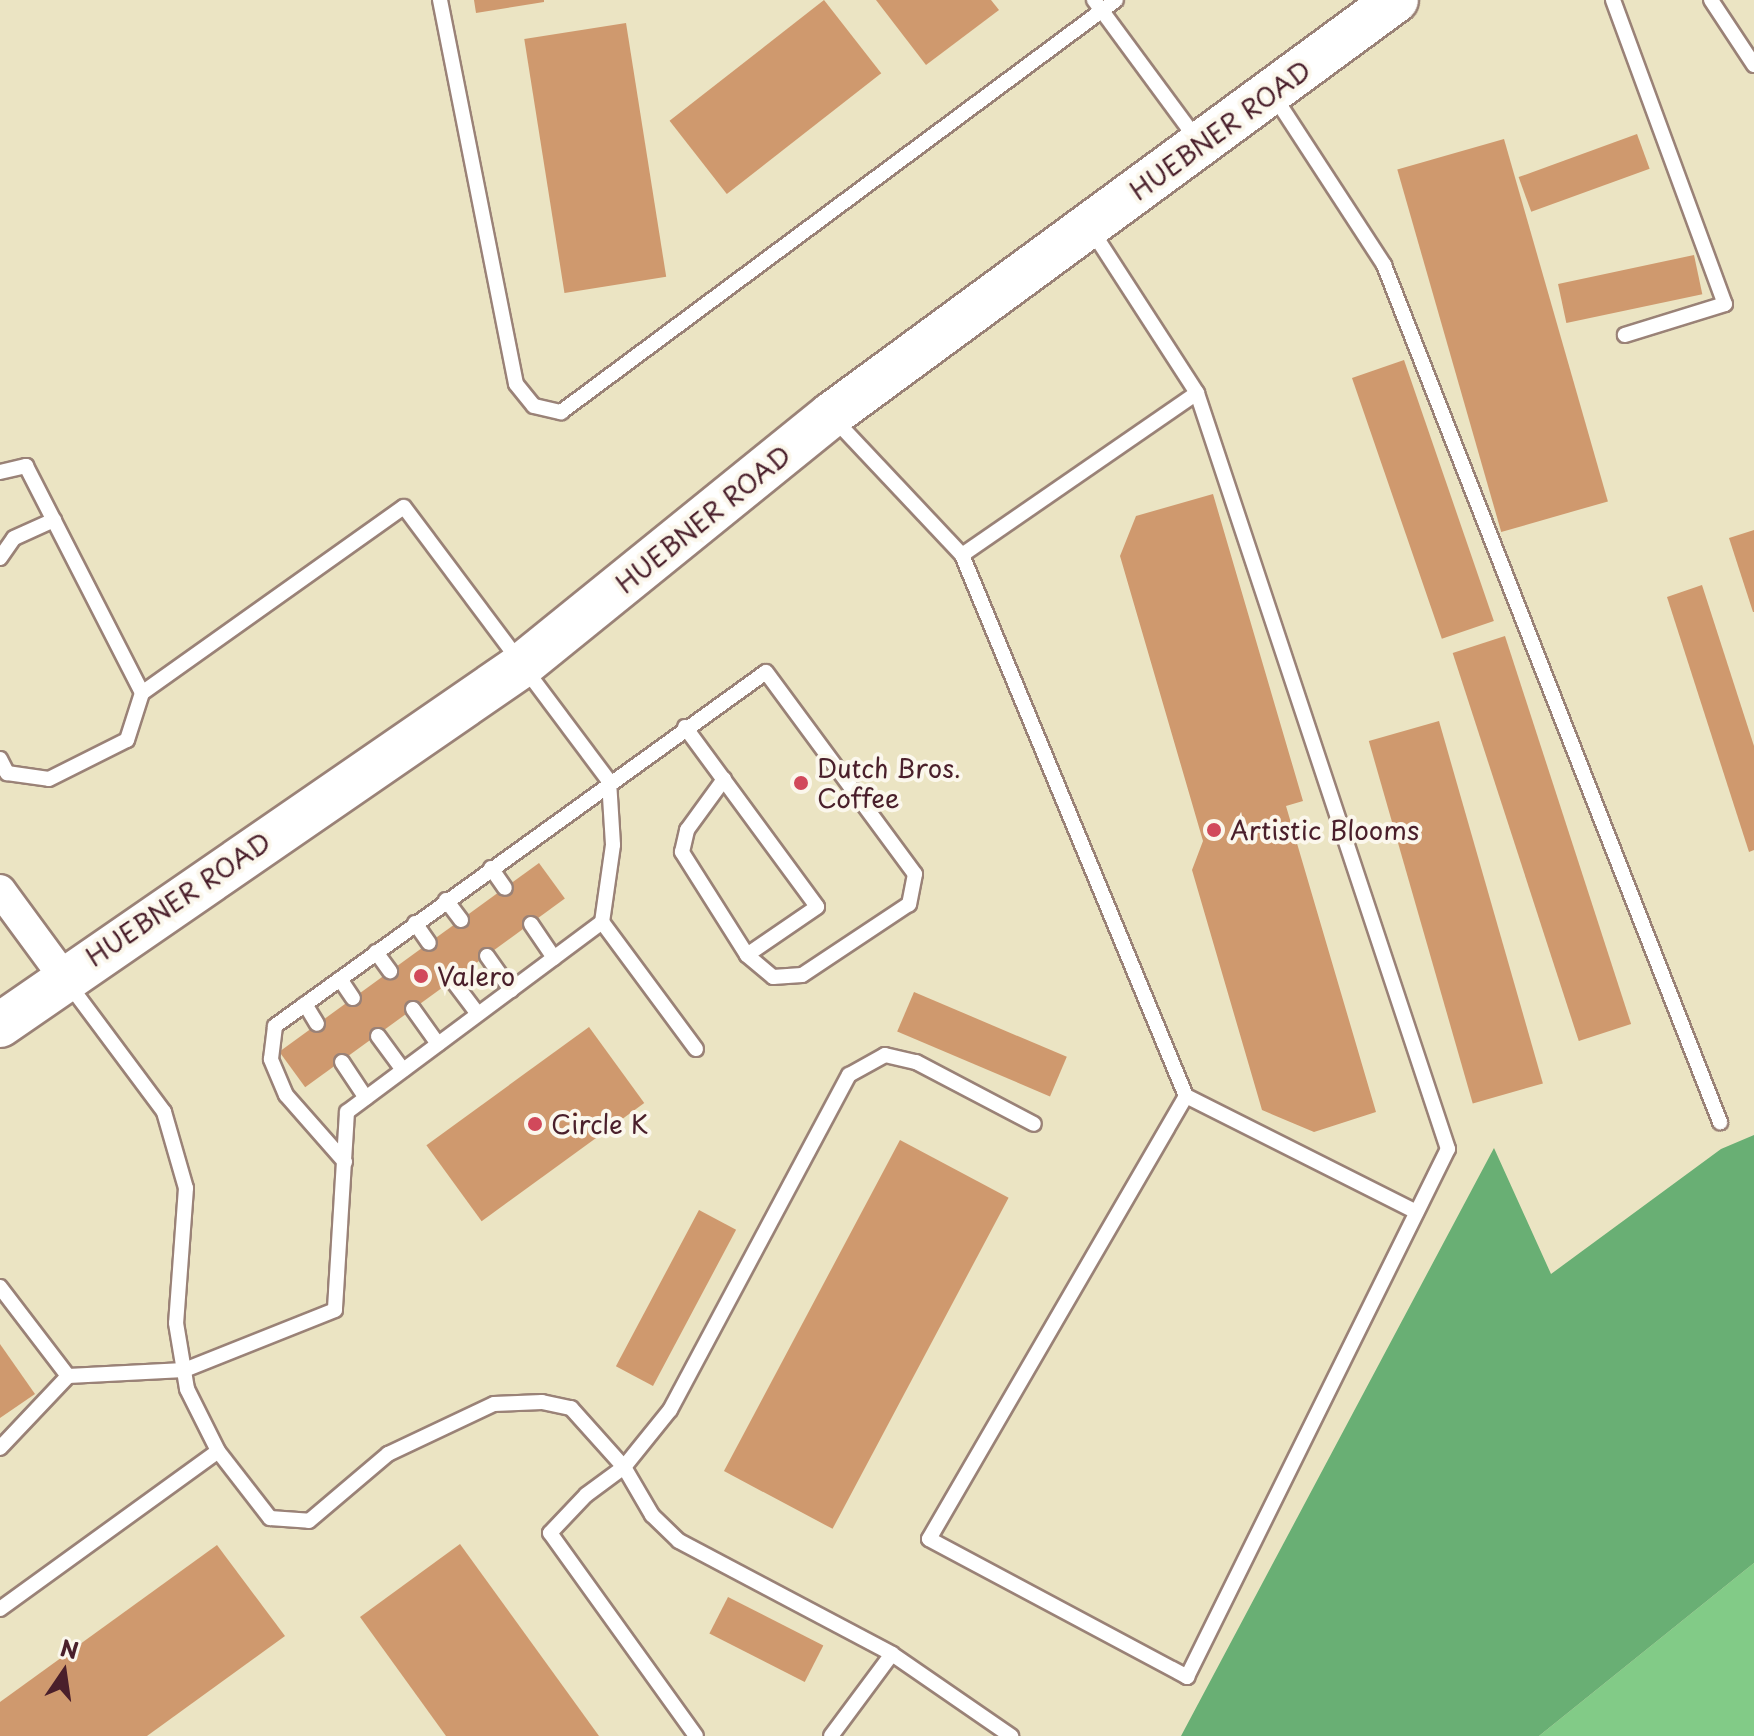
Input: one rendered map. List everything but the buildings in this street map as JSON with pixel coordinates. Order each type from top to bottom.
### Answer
[{"type":"main road","name":"HUEBNER ROAD","points":[[0,1025],[64,977],[521,666],[831,415],[1396,0]]},
{"type":"street","points":[[0,890],[64,977]]},
{"type":"lane","points":[[440,0],[516,384],[534,406],[561,412],[1098,5],[1116,0]]},
{"type":"lane","points":[[1613,0],[1725,304],[1625,335]]},
{"type":"lane","points":[[1711,0],[1754,65]]},
{"type":"lane","points":[[1098,5],[1201,144]]},
{"type":"lane","points":[[1271,92],[1384,265],[1720,1122]]},
{"type":"lane","points":[[1089,226],[1197,393],[1448,1149],[1187,1677],[929,1539],[1186,1096]]},
{"type":"lane","points":[[962,555],[1197,393]]},
{"type":"lane","points":[[831,415],[962,555],[1186,1096],[1417,1212]]},
{"type":"lane","points":[[0,472],[26,466],[142,693]]},
{"type":"lane","points":[[0,759],[7,773],[49,779],[127,740],[142,693],[404,507],[609,781],[613,845],[602,922],[696,1049]]},
{"type":"lane","points":[[0,558],[7,538],[54,520]]},
{"type":"lane","points":[[345,1162],[286,1095],[271,1059],[275,1026],[609,781],[766,672],[915,874],[909,904],[802,975],[773,977],[747,955],[682,852],[687,830],[724,779]]},
{"type":"lane","points":[[685,727],[817,907],[747,955]]},
{"type":"lane","points":[[491,868],[505,888]]},
{"type":"lane","points":[[446,900],[461,920]]},
{"type":"lane","points":[[0,1448],[68,1376],[184,1370],[335,1310],[347,1112],[602,922]]},
{"type":"lane","points":[[415,923],[429,943]]},
{"type":"lane","points":[[531,924],[554,958]]},
{"type":"lane","points":[[376,952],[390,971]]},
{"type":"lane","points":[[487,956],[511,990]]},
{"type":"lane","points":[[64,977],[164,1112],[186,1188],[176,1323],[187,1389],[218,1451],[270,1518],[309,1521],[388,1454],[494,1404],[542,1402],[571,1408],[624,1467],[652,1515],[679,1541],[892,1654],[1011,1736]]},
{"type":"lane","points":[[340,979],[353,998]]},
{"type":"lane","points":[[453,981],[478,1014]]},
{"type":"lane","points":[[305,1004],[317,1024]]},
{"type":"lane","points":[[413,1009],[438,1044]]},
{"type":"lane","points":[[378,1036],[403,1070]]},
{"type":"lane","points":[[696,1736],[550,1533],[586,1495],[624,1467],[670,1410],[849,1075],[885,1055],[916,1062],[1034,1124]]},
{"type":"lane","points":[[342,1062],[366,1098]]},
{"type":"lane","points":[[0,1287],[68,1376]]},
{"type":"lane","points":[[0,1609],[218,1451]]},
{"type":"lane","points":[[831,1736],[892,1654]]},
{"type":"green space","points":[[1754,1135],[1754,1563],[1539,1736],[1181,1736],[1494,1148],[1551,1274],[1721,1149]]},
{"type":"green space","points":[[1754,1563],[1754,1736],[1539,1736]]},
{"type":"place","name":"Dutch Bros. Coffee","points":[[801,783]]},
{"type":"place","name":"Artistic Blooms","points":[[1214,830]]},
{"type":"place","name":"Valero","points":[[421,976]]},
{"type":"place","name":"Circle K","points":[[535,1124]]}]
